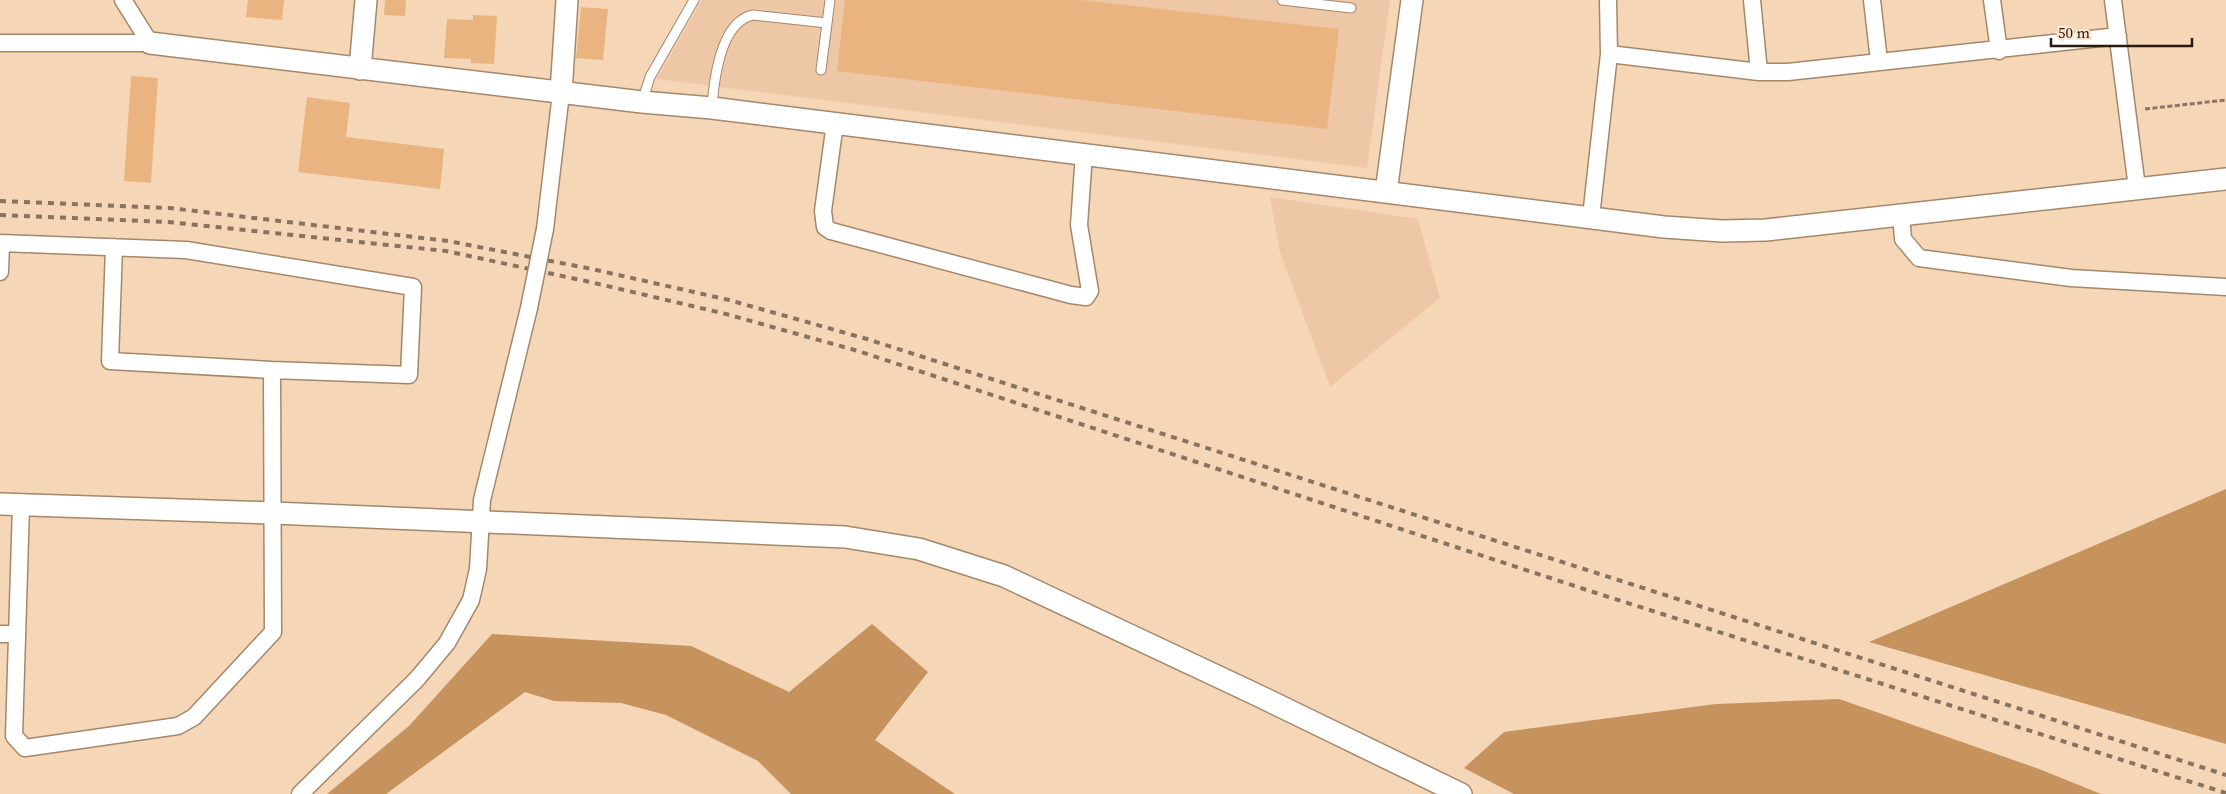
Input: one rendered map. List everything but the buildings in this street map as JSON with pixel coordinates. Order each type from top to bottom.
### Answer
[{"type":"street","points":[[123,0],[150,43]]},
{"type":"street","points":[[360,68],[366,0]]},
{"type":"street","points":[[300,794],[417,679],[446,643],[471,600],[478,569],[482,500],[529,308],[545,229],[561,92],[567,0]]},
{"type":"street","points":[[1386,192],[1412,0]]},
{"type":"street","points":[[1591,217],[1609,54],[1608,0]]},
{"type":"street","points":[[1752,0],[1759,72]]},
{"type":"street","points":[[1872,0],[1879,61]]},
{"type":"street","points":[[1992,0],[1999,50]]},
{"type":"street","points":[[2112,0],[2138,188]]},
{"type":"street","points":[[1609,54],[1759,72],[1788,72],[2118,36]]},
{"type":"street","points":[[0,43],[150,43],[1084,153],[1664,227],[1722,231],[1766,230],[2226,179]]},
{"type":"street","points":[[835,123],[823,211],[825,227],[831,231],[1071,295],[1086,297],[1090,290],[1079,225],[1084,153]]},
{"type":"street","points":[[1901,214],[1903,239],[1919,258],[2071,278],[2226,287]]},
{"type":"street","points":[[0,272],[1,243],[186,250],[413,287],[409,375],[110,361],[114,248]]},
{"type":"street","points":[[272,370],[273,513],[273,632],[194,717],[178,726],[25,748],[14,736],[17,634],[10,504],[273,513],[845,537],[919,549],[1004,576],[1255,694],[1461,794]]},
{"type":"street","points":[[0,634],[17,634]]},
{"type":"lane","points":[[642,102],[650,77],[694,0]]},
{"type":"lane","points":[[821,70],[830,0]]},
{"type":"lane","points":[[1282,0],[1351,8]]},
{"type":"lane","points":[[712,108],[715,74],[720,53],[738,23],[745,16],[753,15],[827,23]]},
{"type":"path","points":[[2128,110],[2226,100]]},
{"type":"shaded area","points":[[702,0],[1390,0],[1367,168],[657,79]]},
{"type":"shaded area","points":[[1270,197],[1418,219],[1440,298],[1330,387],[1279,249]]},
{"type":"shaded area","points":[[2226,489],[2226,744],[1869,642]]},
{"type":"shaded area","points":[[872,624],[928,672],[875,740],[955,794],[791,794],[758,761],[666,715],[621,703],[554,701],[525,692],[386,794],[327,794],[409,726],[492,634],[691,646],[789,692]]},
{"type":"shaded area","points":[[1839,699],[2039,769],[2101,794],[1514,794],[1464,768],[1504,732],[1716,704]]},
{"type":"railway","points":[[0,201],[170,208],[448,241],[592,269],[729,300],[867,339],[2226,775]]},
{"type":"railway","points":[[0,215],[168,222],[446,251],[726,314],[858,351],[1593,592],[2226,793]]}]
